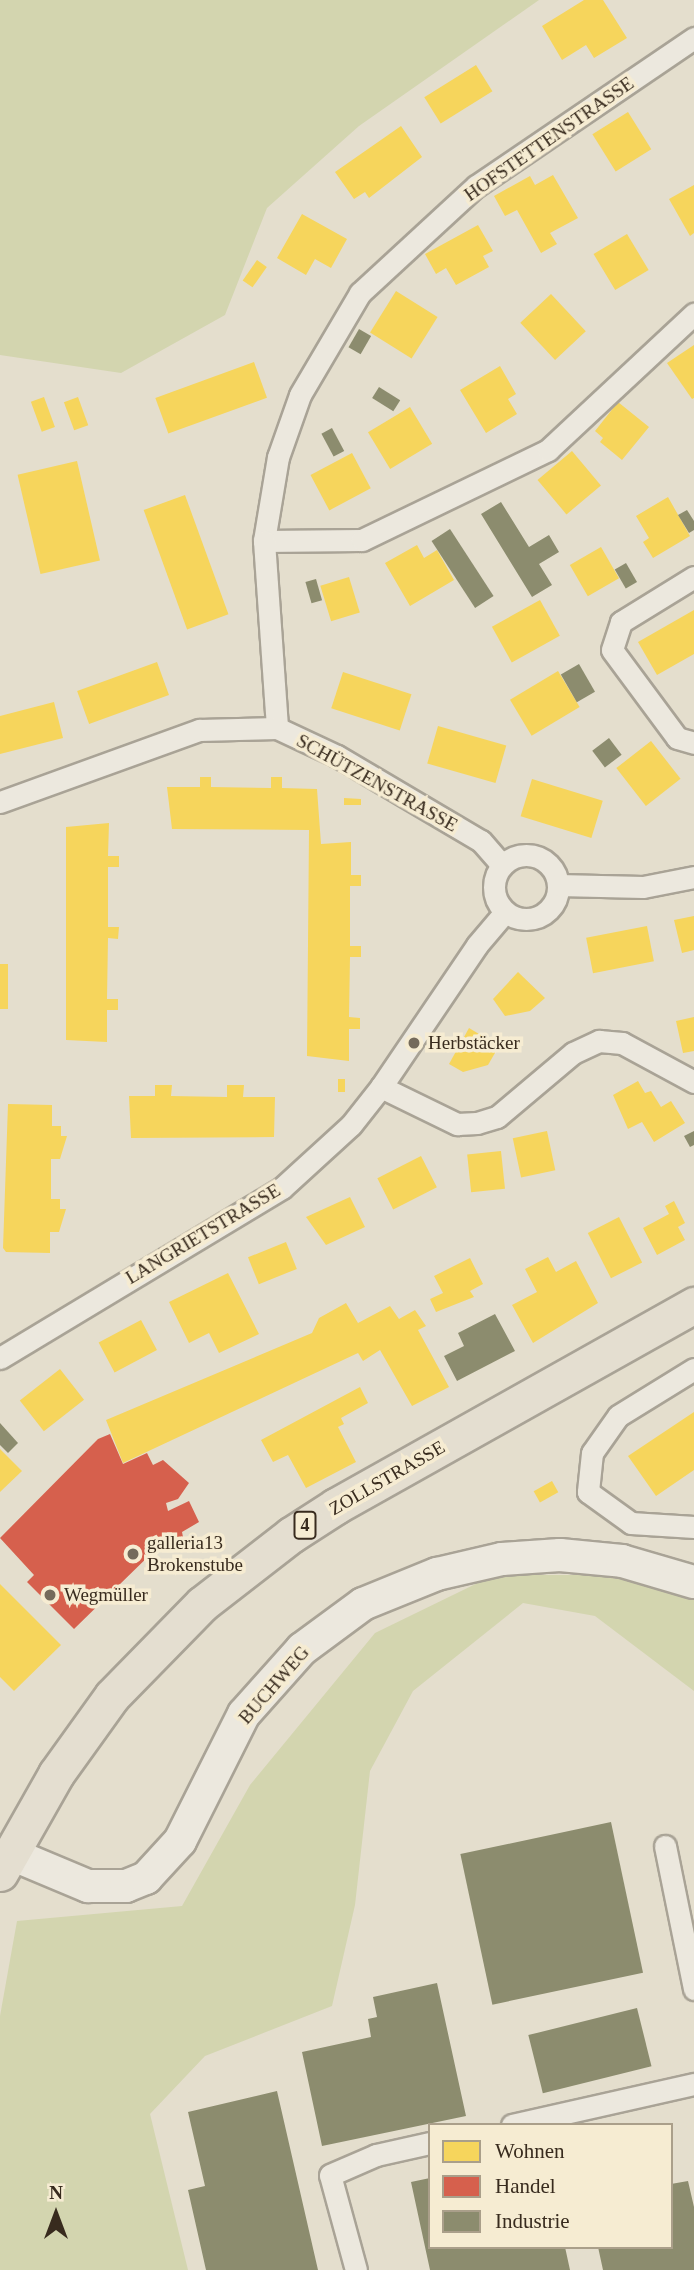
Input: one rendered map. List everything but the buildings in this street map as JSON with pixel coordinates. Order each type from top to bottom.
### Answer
[{"type":"main road","name":"ZOLLSTRASSE","points":[[3,1858],[56,1774],[111,1696],[202,1604],[291,1535],[336,1506],[694,1305]]},
{"type":"street","name":"HOFSTETTENSTRASSE","points":[[277,728],[264,541],[278,457],[300,396],[360,293],[476,186],[694,38]]},
{"type":"street","points":[[264,541],[362,540],[548,450],[694,314]]},
{"type":"street","points":[[694,577],[621,622],[612,650],[677,738],[694,743]]},
{"type":"street","name":"SCHÜTZENSTRASSE","points":[[0,802],[199,730],[277,728],[337,756],[481,841],[502,865]]},
{"type":"street","points":[[532,856],[550,866],[558,885],[557,896],[544,914],[523,919],[505,912],[494,894],[502,865],[532,856]]},
{"type":"street","points":[[558,885],[643,887],[694,877]]},
{"type":"street","name":"LANGRIETSTRASSE","points":[[0,1358],[282,1188],[351,1125],[381,1087],[477,945],[505,912]]},
{"type":"street","points":[[381,1087],[457,1124],[477,1123],[497,1117],[573,1053],[599,1041],[622,1044],[694,1083]]},
{"type":"street","points":[[694,1369],[618,1416],[592,1453],[588,1492],[631,1523],[694,1527]]},
{"type":"street","name":"BUCHWEG","points":[[3,1858],[88,1886],[126,1886],[146,1878],[180,1842],[244,1714],[302,1649],[363,1604],[437,1574],[502,1559],[560,1555],[622,1561],[694,1582]]},
{"type":"street","points":[[665,1846],[694,1989]]},
{"type":"street","points":[[521,2123],[694,2084]]},
{"type":"street","points":[[356,2270],[330,2175],[376,2155],[428,2143]]},
{"type":"green space","points":[[0,0],[539,0],[359,126],[267,208],[225,315],[121,373],[0,355]]},
{"type":"green space","points":[[494,1575],[592,1575],[694,1590],[694,1691],[595,1616],[523,1603],[413,1691],[370,1771],[355,1905],[332,2006],[205,2056],[150,2114],[188,2270],[0,2270],[0,2016],[17,1921],[182,1906],[250,1785],[375,1633]]},
{"type":"place","name":"Herbstäcker","points":[[414,1043]]},
{"type":"place","name":"galleria13 Brokenstube","points":[[133,1554]]},
{"type":"place","name":"Wegmüller","points":[[50,1595]]}]
